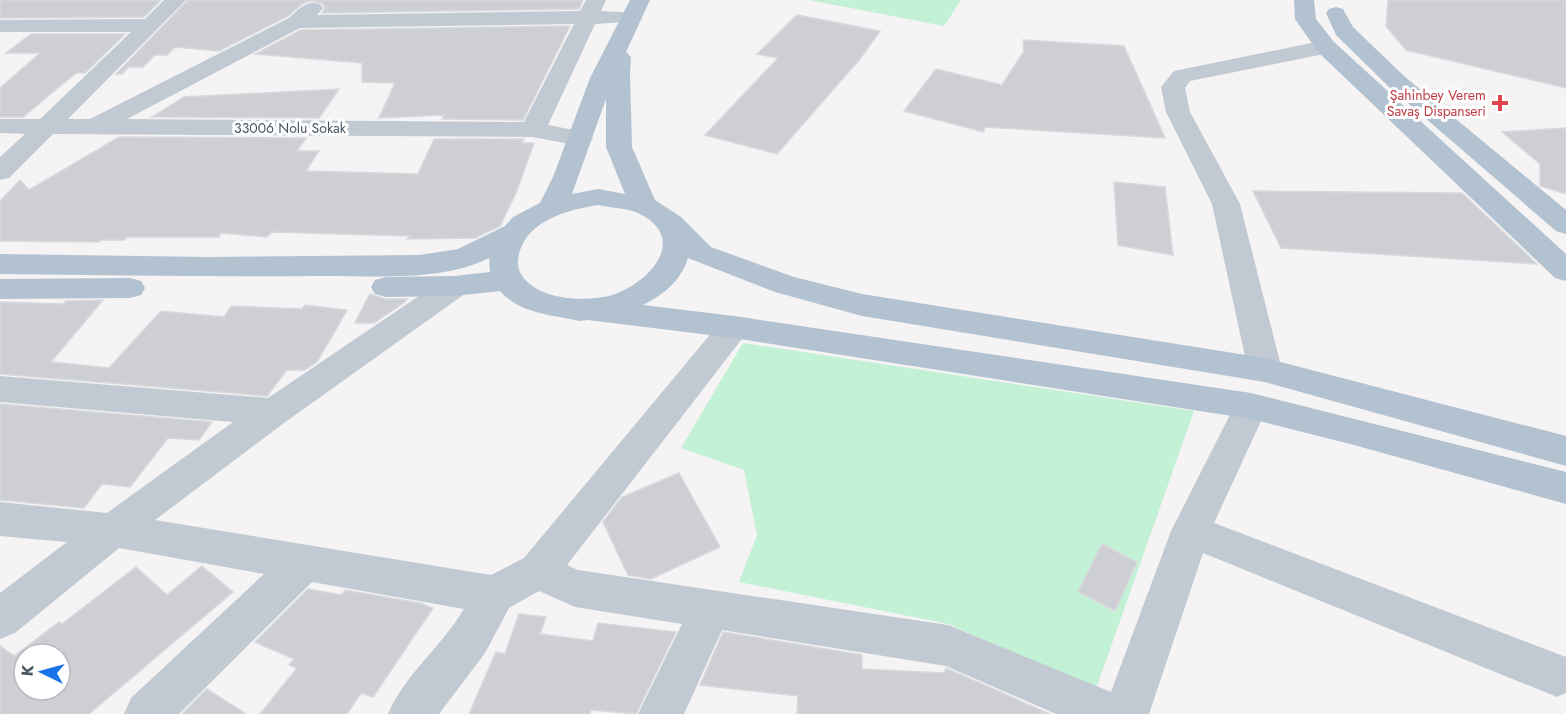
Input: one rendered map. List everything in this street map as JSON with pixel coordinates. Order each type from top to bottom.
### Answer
[{"type":"main road","points":[[1304,0],[1302,5],[1310,27],[1326,47],[1566,271]]},
{"type":"main road","points":[[1336,6],[1337,27],[1375,81]]},
{"type":"main road","points":[[1336,6],[1344,30],[1396,81],[1566,225]]},
{"type":"main road","points":[[551,208],[602,78],[636,9]]},
{"type":"main road","points":[[1310,27],[1375,81],[1566,252]]},
{"type":"main road","points":[[622,40],[618,75],[620,147],[643,203]]},
{"type":"main road","points":[[2,285],[209,267],[420,265],[465,258],[515,232],[531,218],[574,200],[598,197],[622,198],[643,203],[662,213],[701,254],[786,285],[862,305],[1265,370],[1566,451]]},
{"type":"main road","points":[[592,310],[621,304],[646,293],[665,278],[676,261],[679,243],[674,227]]},
{"type":"main road","points":[[515,232],[506,248],[503,264],[507,280],[526,298],[555,309],[592,310],[734,327],[1251,406],[1566,488]]},
{"type":"main road","points":[[2,285],[455,286],[507,280]]},
{"type":"street","points":[[0,172],[176,0]]},
{"type":"street","points":[[94,127],[296,22],[322,0]]},
{"type":"street","points":[[22,26],[50,6]]},
{"type":"street","points":[[296,22],[592,8],[636,9]]},
{"type":"street","points":[[533,130],[592,8]]},
{"type":"street","points":[[0,26],[150,25]]},
{"type":"street","points":[[1265,370],[1226,204],[1178,112],[1173,87],[1182,76],[1326,47]]},
{"type":"street","name":"33006 Nolu Sokak","points":[[0,126],[533,130],[580,138]]},
{"type":"street","points":[[0,619],[111,530],[274,412],[426,309],[455,286]]},
{"type":"street","points":[[411,714],[470,639],[494,595],[538,571],[734,327]]},
{"type":"street","points":[[0,389],[274,412]]},
{"type":"street","points":[[1126,714],[1191,531],[1251,406]]},
{"type":"street","points":[[0,519],[111,530],[494,595]]},
{"type":"street","points":[[1191,531],[1557,675]]},
{"type":"street","points":[[147,714],[279,585],[305,563]]},
{"type":"street","points":[[538,571],[575,588],[948,646],[1110,714]]},
{"type":"street","points":[[661,714],[711,608]]},
{"type":"green space","points":[[809,0],[961,0],[944,26]]},
{"type":"green space","points":[[743,343],[1194,411],[1096,689],[948,624],[739,582],[757,535],[744,470],[681,448]]},
{"type":"building","points":[[0,0],[161,0],[144,17],[0,18]]},
{"type":"building","points":[[188,0],[583,0],[579,9],[322,13],[325,8],[322,3],[310,1],[302,4],[288,16],[219,51],[175,47],[167,55],[155,55],[143,67],[129,67],[122,74],[116,74]]},
{"type":"building","points":[[1388,0],[1566,0],[1566,88],[1406,50],[1386,26]]},
{"type":"building","points":[[797,15],[880,31],[860,59],[777,154],[705,135],[778,58],[757,54]]},
{"type":"building","points":[[570,26],[523,120],[442,119],[444,115],[379,118],[395,83],[362,82],[362,63],[255,54],[301,30]]},
{"type":"building","points":[[31,34],[125,34],[85,73],[76,73],[23,117],[0,117],[0,88],[40,53],[6,53]]},
{"type":"building","points":[[1023,40],[1124,46],[1165,138],[984,127],[984,132],[904,111],[936,69],[1002,85],[1024,51]]},
{"type":"building","points":[[339,89],[319,118],[152,117],[184,97]]},
{"type":"building","points":[[1566,128],[1566,194],[1540,186],[1540,164],[1502,132]]},
{"type":"building","points":[[119,137],[306,138],[297,151],[319,151],[306,171],[418,174],[434,139],[524,139],[522,143],[534,143],[516,193],[500,226],[475,238],[407,239],[410,236],[272,232],[267,237],[221,233],[219,237],[127,237],[125,240],[99,242],[0,241],[0,201],[20,180],[29,190]]},
{"type":"building","points":[[1114,182],[1165,187],[1173,255],[1118,245]]},
{"type":"building","points":[[1253,191],[1462,193],[1537,264],[1281,248]]},
{"type":"building","points":[[370,294],[385,299],[407,299],[374,323],[355,323]]},
{"type":"building","points":[[103,300],[51,362],[109,368],[161,311],[224,317],[231,306],[302,309],[305,305],[347,310],[317,362],[305,370],[287,370],[267,396],[0,374],[0,302],[63,304],[66,301]]},
{"type":"building","points":[[0,404],[212,422],[199,440],[168,438],[130,487],[102,484],[84,508],[0,500]]},
{"type":"building","points":[[679,473],[720,547],[651,579],[628,575],[603,522],[622,497]]},
{"type":"building","points":[[1102,544],[1137,562],[1115,611],[1078,592]]},
{"type":"building","points":[[202,566],[233,592],[89,714],[0,714],[0,646],[12,655],[12,702],[72,702],[72,642],[33,642],[59,622],[62,624],[136,567],[167,595]]},
{"type":"building","points":[[308,589],[342,595],[345,590],[420,603],[433,608],[373,697],[361,693],[347,714],[260,714],[297,668],[289,665],[294,659],[255,642]]},
{"type":"building","points":[[519,614],[546,617],[540,634],[593,641],[598,623],[676,632],[636,714],[591,710],[590,714],[469,714],[496,652],[505,654]]},
{"type":"building","points":[[723,632],[862,655],[862,669],[944,673],[946,668],[1050,714],[797,714],[798,696],[700,685]]},
{"type":"building","points":[[207,689],[246,714],[182,714]]},
{"type":"place","name":"Şahinbey Verem Savaş Dispanseri","points":[[1500,103]]}]
